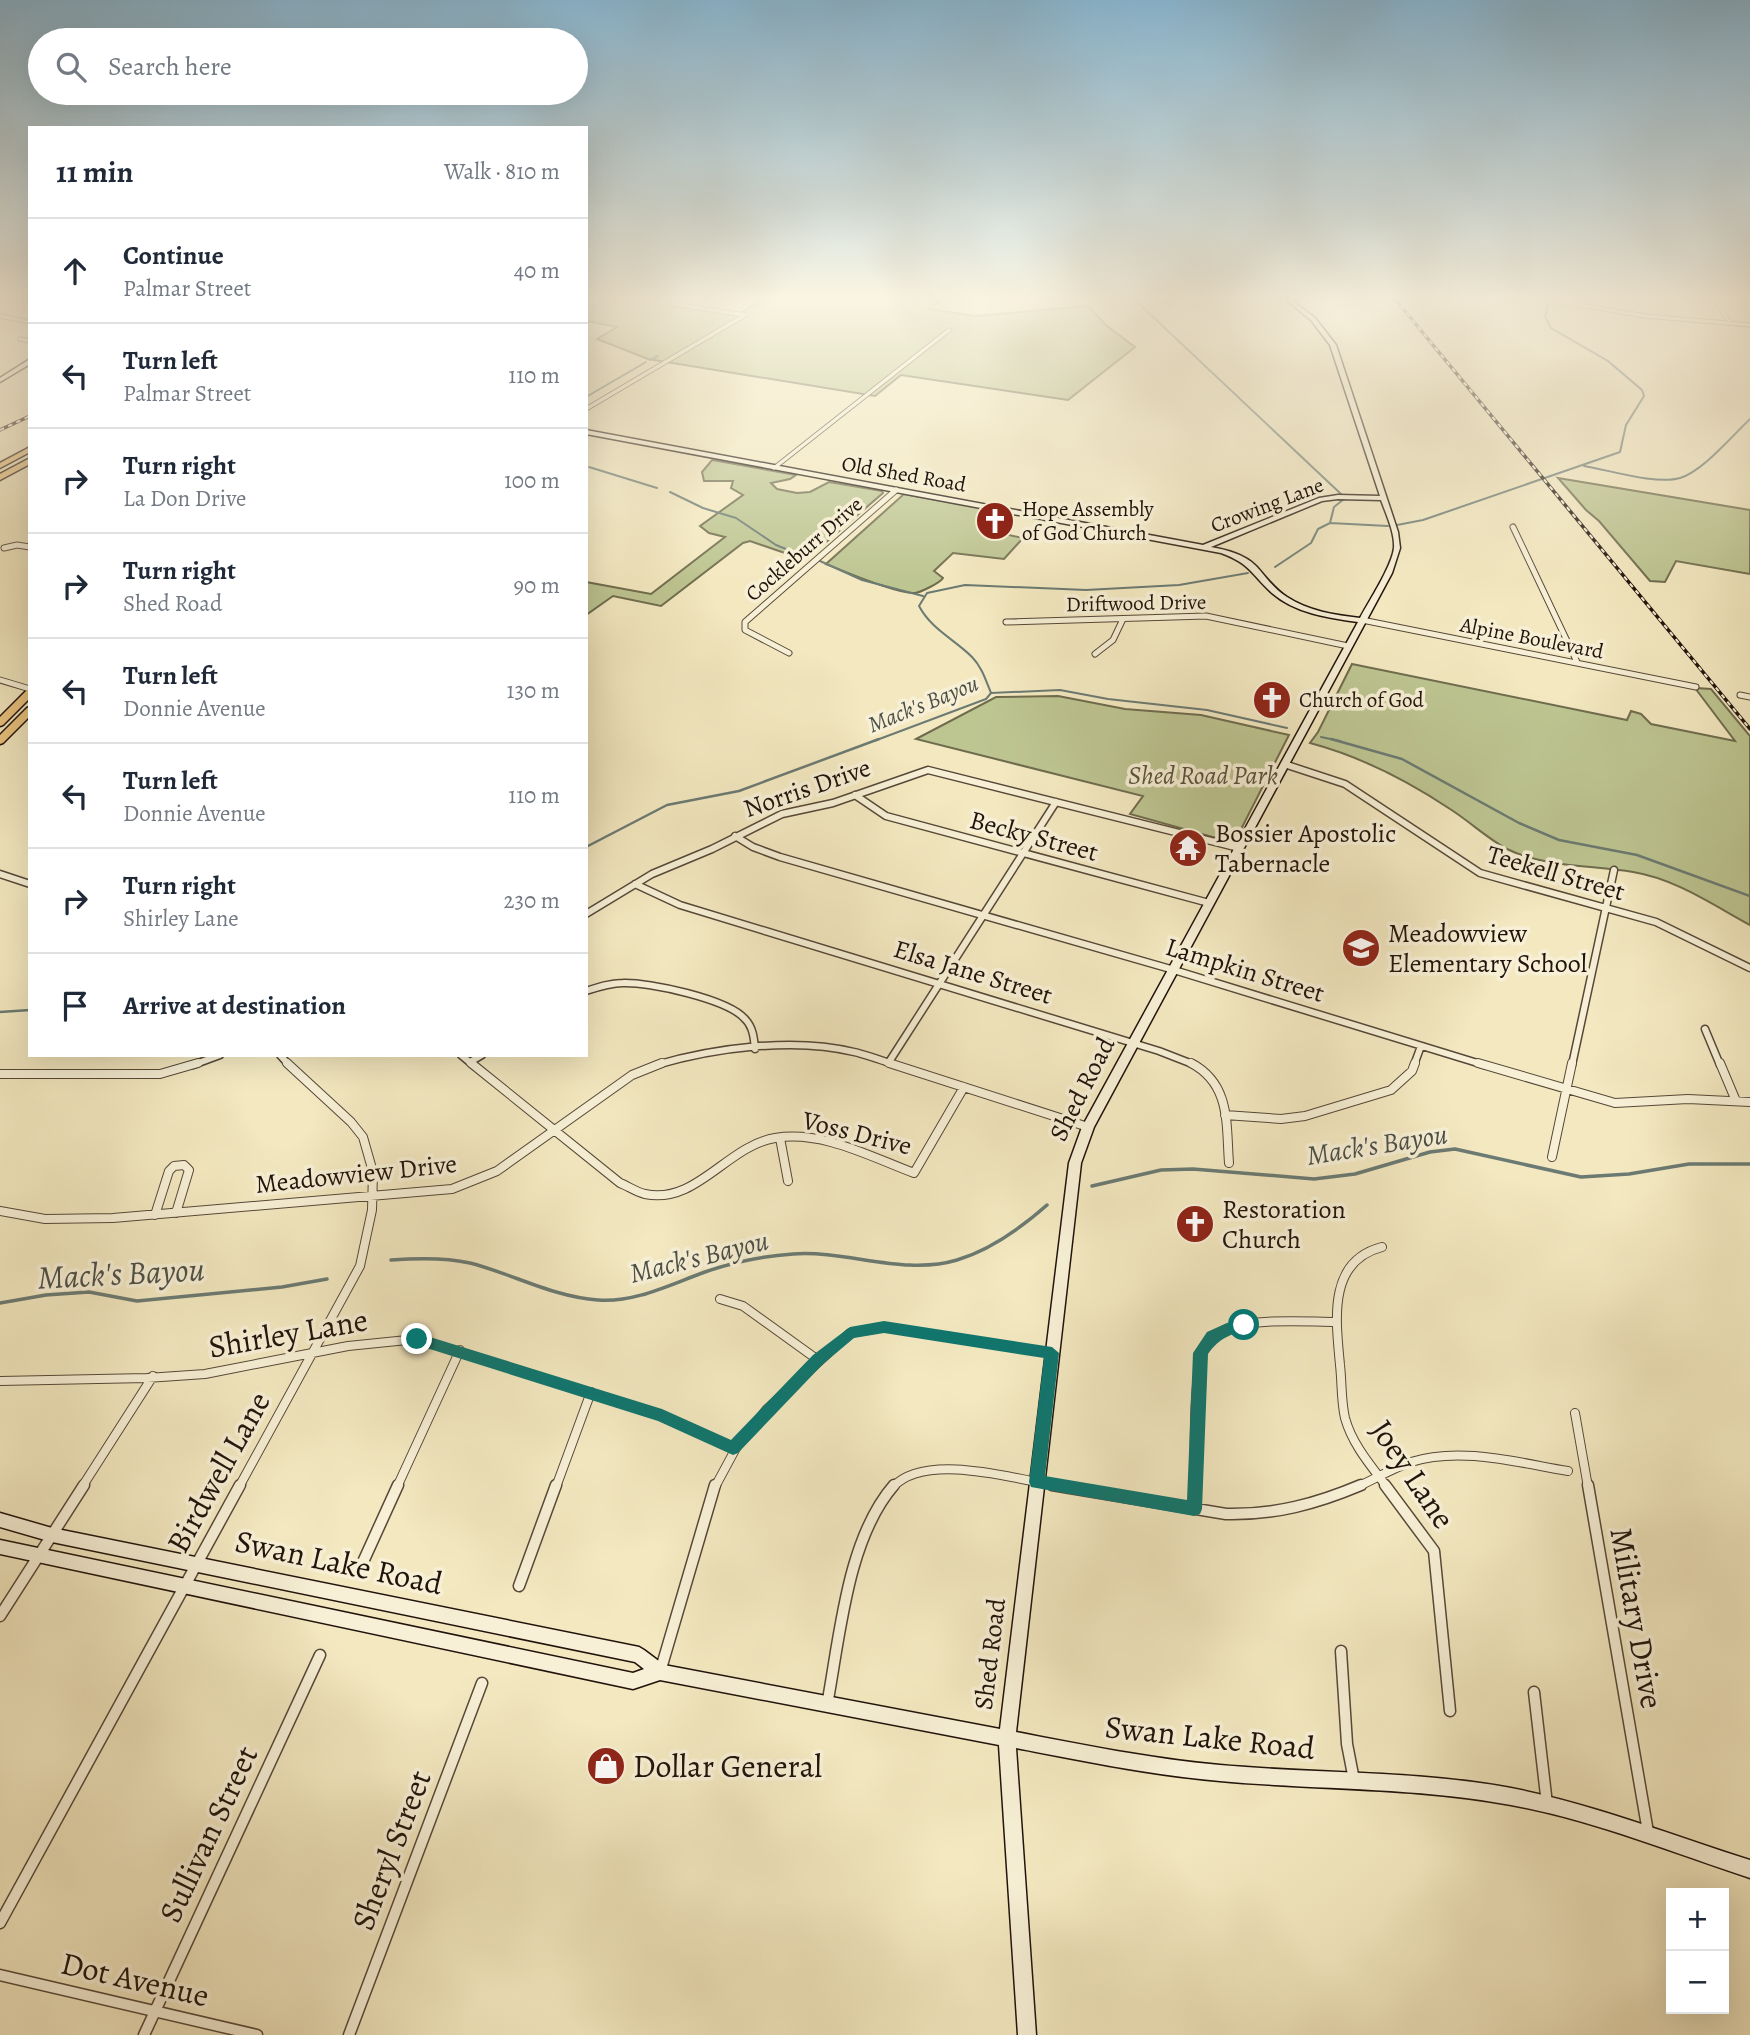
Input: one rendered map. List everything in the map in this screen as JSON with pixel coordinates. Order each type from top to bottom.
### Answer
[{"type":"highway","points":[[0,466],[28,450]]},
{"type":"highway","points":[[0,477],[28,461]]},
{"type":"main road","points":[[0,723],[28,693]]},
{"type":"main road","points":[[0,741],[28,712]]},
{"type":"street","points":[[588,408],[611,394]]},
{"type":"street","points":[[774,468],[868,394]]},
{"type":"street","name":"Shed Road","points":[[1027,2035],[1007,1739],[1071,1181],[1088,1127],[1392,564],[1397,548],[1395,532],[1349,394]]},
{"type":"street","name":"Old Shed Road","points":[[588,432],[1205,547],[1247,561],[1260,572],[1274,591],[1297,605],[1362,620]]},
{"type":"street","name":"Cockleburr Drive","points":[[789,653],[745,630],[745,622],[895,490]]},
{"type":"street","name":"Crowing Lane","points":[[1205,547],[1321,499],[1346,496],[1384,498]]},
{"type":"street","points":[[1513,527],[1577,662]]},
{"type":"street","points":[[4,548],[12,545],[28,547]]},
{"type":"street","name":"Driftwood Drive","points":[[1006,622],[1206,616],[1348,646]]},
{"type":"street","points":[[1095,654],[1110,644],[1122,627],[1123,619]]},
{"type":"street","name":"Alpine Boulevard","points":[[1362,620],[1696,687]]},
{"type":"street","points":[[0,680],[28,690]]},
{"type":"street","points":[[1740,695],[1750,697]]},
{"type":"street","name":"Teekell Street","points":[[1284,764],[1345,784],[1480,873],[1672,928],[1750,968]]},
{"type":"street","name":"Norris Drive","points":[[588,913],[668,866],[782,814],[833,803],[914,773],[934,770],[1239,848]]},
{"type":"street","name":"Becky Street","points":[[855,795],[887,816],[1209,903]]},
{"type":"street","points":[[889,1062],[1056,802]]},
{"type":"street","name":"Lampkin Street","points":[[735,836],[772,855],[1174,970],[1566,1091],[1615,1103],[1678,1099],[1750,1102]]},
{"type":"street","points":[[1552,1157],[1614,870]]},
{"type":"street","points":[[0,874],[28,883]]},
{"type":"street","name":"Elsa Jane Street","points":[[635,884],[665,900],[1190,1062],[1212,1077],[1223,1097],[1229,1163]]},
{"type":"street","points":[[588,990],[616,983],[649,984],[730,1008],[739,1012],[751,1025],[755,1049]]},
{"type":"street","points":[[1705,1029],[1736,1101]]},
{"type":"street","points":[[1225,1115],[1274,1119],[1305,1116],[1391,1090],[1412,1071],[1421,1046]]},
{"type":"street","name":"Meadowview Drive","points":[[0,1210],[60,1220],[155,1215],[452,1189],[497,1171],[632,1075],[657,1063],[695,1053],[833,1048],[889,1062],[1088,1127]]},
{"type":"street","points":[[0,1074],[160,1074],[201,1064],[216,1057]]},
{"type":"street","name":"Birdwell Lane","points":[[0,1923],[360,1266],[371,1213],[373,1159],[362,1134],[282,1057]]},
{"type":"street","name":"Voss Drive","points":[[464,1057],[620,1183],[638,1192],[659,1195],[685,1190],[751,1146],[780,1138],[818,1139],[914,1173],[964,1087]]},
{"type":"street","points":[[470,1062],[479,1057]]},
{"type":"street","points":[[780,1138],[788,1181]]},
{"type":"street","points":[[155,1215],[169,1171],[174,1166],[184,1165],[189,1170],[176,1213]]},
{"type":"street","name":"Joey Lane","points":[[1382,1247],[1362,1255],[1347,1270],[1338,1292],[1336,1322],[1345,1418],[1356,1445],[1430,1543],[1437,1559],[1450,1710]]},
{"type":"street","points":[[720,1299],[735,1302],[818,1360]]},
{"type":"street","points":[[1194,1509],[1198,1364],[1205,1343],[1231,1327],[1336,1322]]},
{"type":"street","points":[[660,1672],[713,1490],[733,1449],[818,1360],[850,1333],[884,1327],[1052,1353]]},
{"type":"street","name":"Shirley Lane","points":[[0,1381],[153,1376],[233,1370],[313,1353],[400,1339],[417,1339],[460,1350],[662,1415],[733,1449]]},
{"type":"street","points":[[363,1562],[460,1350]]},
{"type":"street","points":[[0,1616],[153,1376]]},
{"type":"street","points":[[519,1586],[591,1392]]},
{"type":"street","name":"Military Drive","points":[[1575,1413],[1648,1833]]},
{"type":"street","points":[[827,1706],[860,1545],[870,1517],[894,1485],[912,1473],[947,1468],[1235,1515],[1278,1515],[1304,1508],[1411,1462],[1452,1456],[1568,1471]]},
{"type":"street","name":"Swan Lake Road","points":[[0,1520],[52,1535],[639,1655],[660,1672],[827,1706],[1183,1769],[1236,1776],[1354,1781],[1478,1791],[1547,1804],[1648,1833],[1750,1869]]},
{"type":"street","name":"Swan Lake Road","points":[[0,1547],[633,1681],[660,1672]]},
{"type":"street","points":[[1341,1651],[1347,1744],[1354,1781]]},
{"type":"street","name":"Sullivan Street","points":[[144,2035],[320,1655]]},
{"type":"street","name":"Sheryl Street","points":[[349,2035],[482,1683]]},
{"type":"street","points":[[1534,1692],[1547,1804]]},
{"type":"street","name":"Dot Avenue","points":[[0,1975],[257,2035]]},
{"type":"green space","points":[[1028,394],[1076,394],[1068,400]]},
{"type":"green space","points":[[712,460],[796,475],[771,483],[777,489],[797,493],[810,492],[829,482],[883,493],[824,544],[802,559],[750,541],[743,543],[661,606],[613,596],[588,614],[588,582],[651,594],[725,537],[709,533],[700,526],[743,495],[731,488],[733,481],[704,481],[702,472]]},
{"type":"green space","points":[[1558,478],[1750,510],[1750,574],[1676,561],[1665,582],[1650,581]]},
{"type":"green space","points":[[904,494],[999,511],[981,529],[1023,538],[1004,559],[953,553],[934,571],[943,578],[915,593],[884,587],[826,564]]},
{"type":"green space","points":[[1352,664],[1627,720],[1631,711],[1641,714],[1651,724],[1735,741],[1695,688],[1711,689],[1750,736],[1750,925],[1694,894],[1649,875],[1553,863],[1507,849],[1450,809],[1400,779],[1365,762],[1310,743]]},
{"type":"green space","name":"Shed Road Park","points":[[1058,696],[1125,709],[1201,715],[1289,735],[1234,843],[1130,814],[1143,796],[916,739],[996,697]]},
{"type":"waterway","points":[[1235,394],[1341,494]]},
{"type":"waterway","points":[[1397,525],[1423,520],[1620,452],[1626,425],[1643,394]]},
{"type":"waterway","points":[[1584,466],[1658,480],[1680,478],[1708,461],[1750,419]]},
{"type":"waterway","points":[[589,467],[657,488]]},
{"type":"waterway","points":[[670,492],[703,508],[736,518],[776,545],[808,558]]},
{"type":"waterway","points":[[1330,523],[1334,507],[1344,499]]},
{"type":"waterway","points":[[1275,567],[1311,543],[1318,529],[1330,523]]},
{"type":"waterway","points":[[1330,523],[1388,526]]},
{"type":"waterway","points":[[820,561],[862,580],[923,596]]},
{"type":"waterway","points":[[991,693],[975,661],[924,614],[919,606],[927,593],[965,585],[1086,590],[1179,585],[1248,573]]},
{"type":"waterway","name":"Mack's Bayou","points":[[991,693],[1060,690],[1108,699],[1207,710],[1287,728]]},
{"type":"waterway","name":"Mack's Bayou","points":[[874,741],[986,699],[991,693]]},
{"type":"waterway","name":"Mack's Bayou","points":[[1321,737],[1332,739]]},
{"type":"waterway","name":"Mack's Bayou","points":[[588,846],[667,805],[739,791],[879,739]]},
{"type":"waterway","name":"Mack's Bayou","points":[[1332,739],[1340,741]]},
{"type":"waterway","name":"Mack's Bayou","points":[[1332,739],[1402,759],[1519,823],[1559,840],[1637,855],[1750,896]]},
{"type":"waterway","name":"Mack's Bayou","points":[[0,1012],[28,1010]]},
{"type":"waterway","name":"Mack's Bayou","points":[[1092,1186],[1161,1170],[1193,1169],[1314,1179],[1355,1174],[1430,1152],[1455,1149],[1581,1177],[1629,1174],[1689,1164],[1750,1164]]},
{"type":"waterway","name":"Mack's Bayou","points":[[391,1260],[430,1258],[460,1261],[581,1298],[626,1299],[726,1265],[782,1255],[834,1255],[917,1265],[957,1260],[1005,1237],[1047,1205]]},
{"type":"waterway","name":"Mack's Bayou","points":[[0,1303],[46,1295],[89,1292],[137,1301],[282,1287],[327,1279]]},
{"type":"railway","points":[[1473,394],[1750,729]]},
{"type":"railway","points":[[0,430],[28,417]]},
{"type":"place","name":"Hope Assembly of God Church","points":[[995,521]]},
{"type":"place","name":"Church of God","points":[[1272,700]]},
{"type":"place","name":"Bossier Apostolic Tabernacle","points":[[1188,848]]},
{"type":"place","name":"Meadowview Elementary School","points":[[1361,948]]},
{"type":"place","name":"Restoration Church","points":[[1195,1224]]},
{"type":"place","name":"Dollar General","points":[[606,1766]]},
{"type":"route","points":[[417,1339],[460,1350],[662,1415],[733,1449],[818,1360],[850,1333],[884,1327],[1052,1353],[1037,1482],[1194,1509],[1200,1353],[1212,1336],[1231,1327],[1244,1325]]}]
